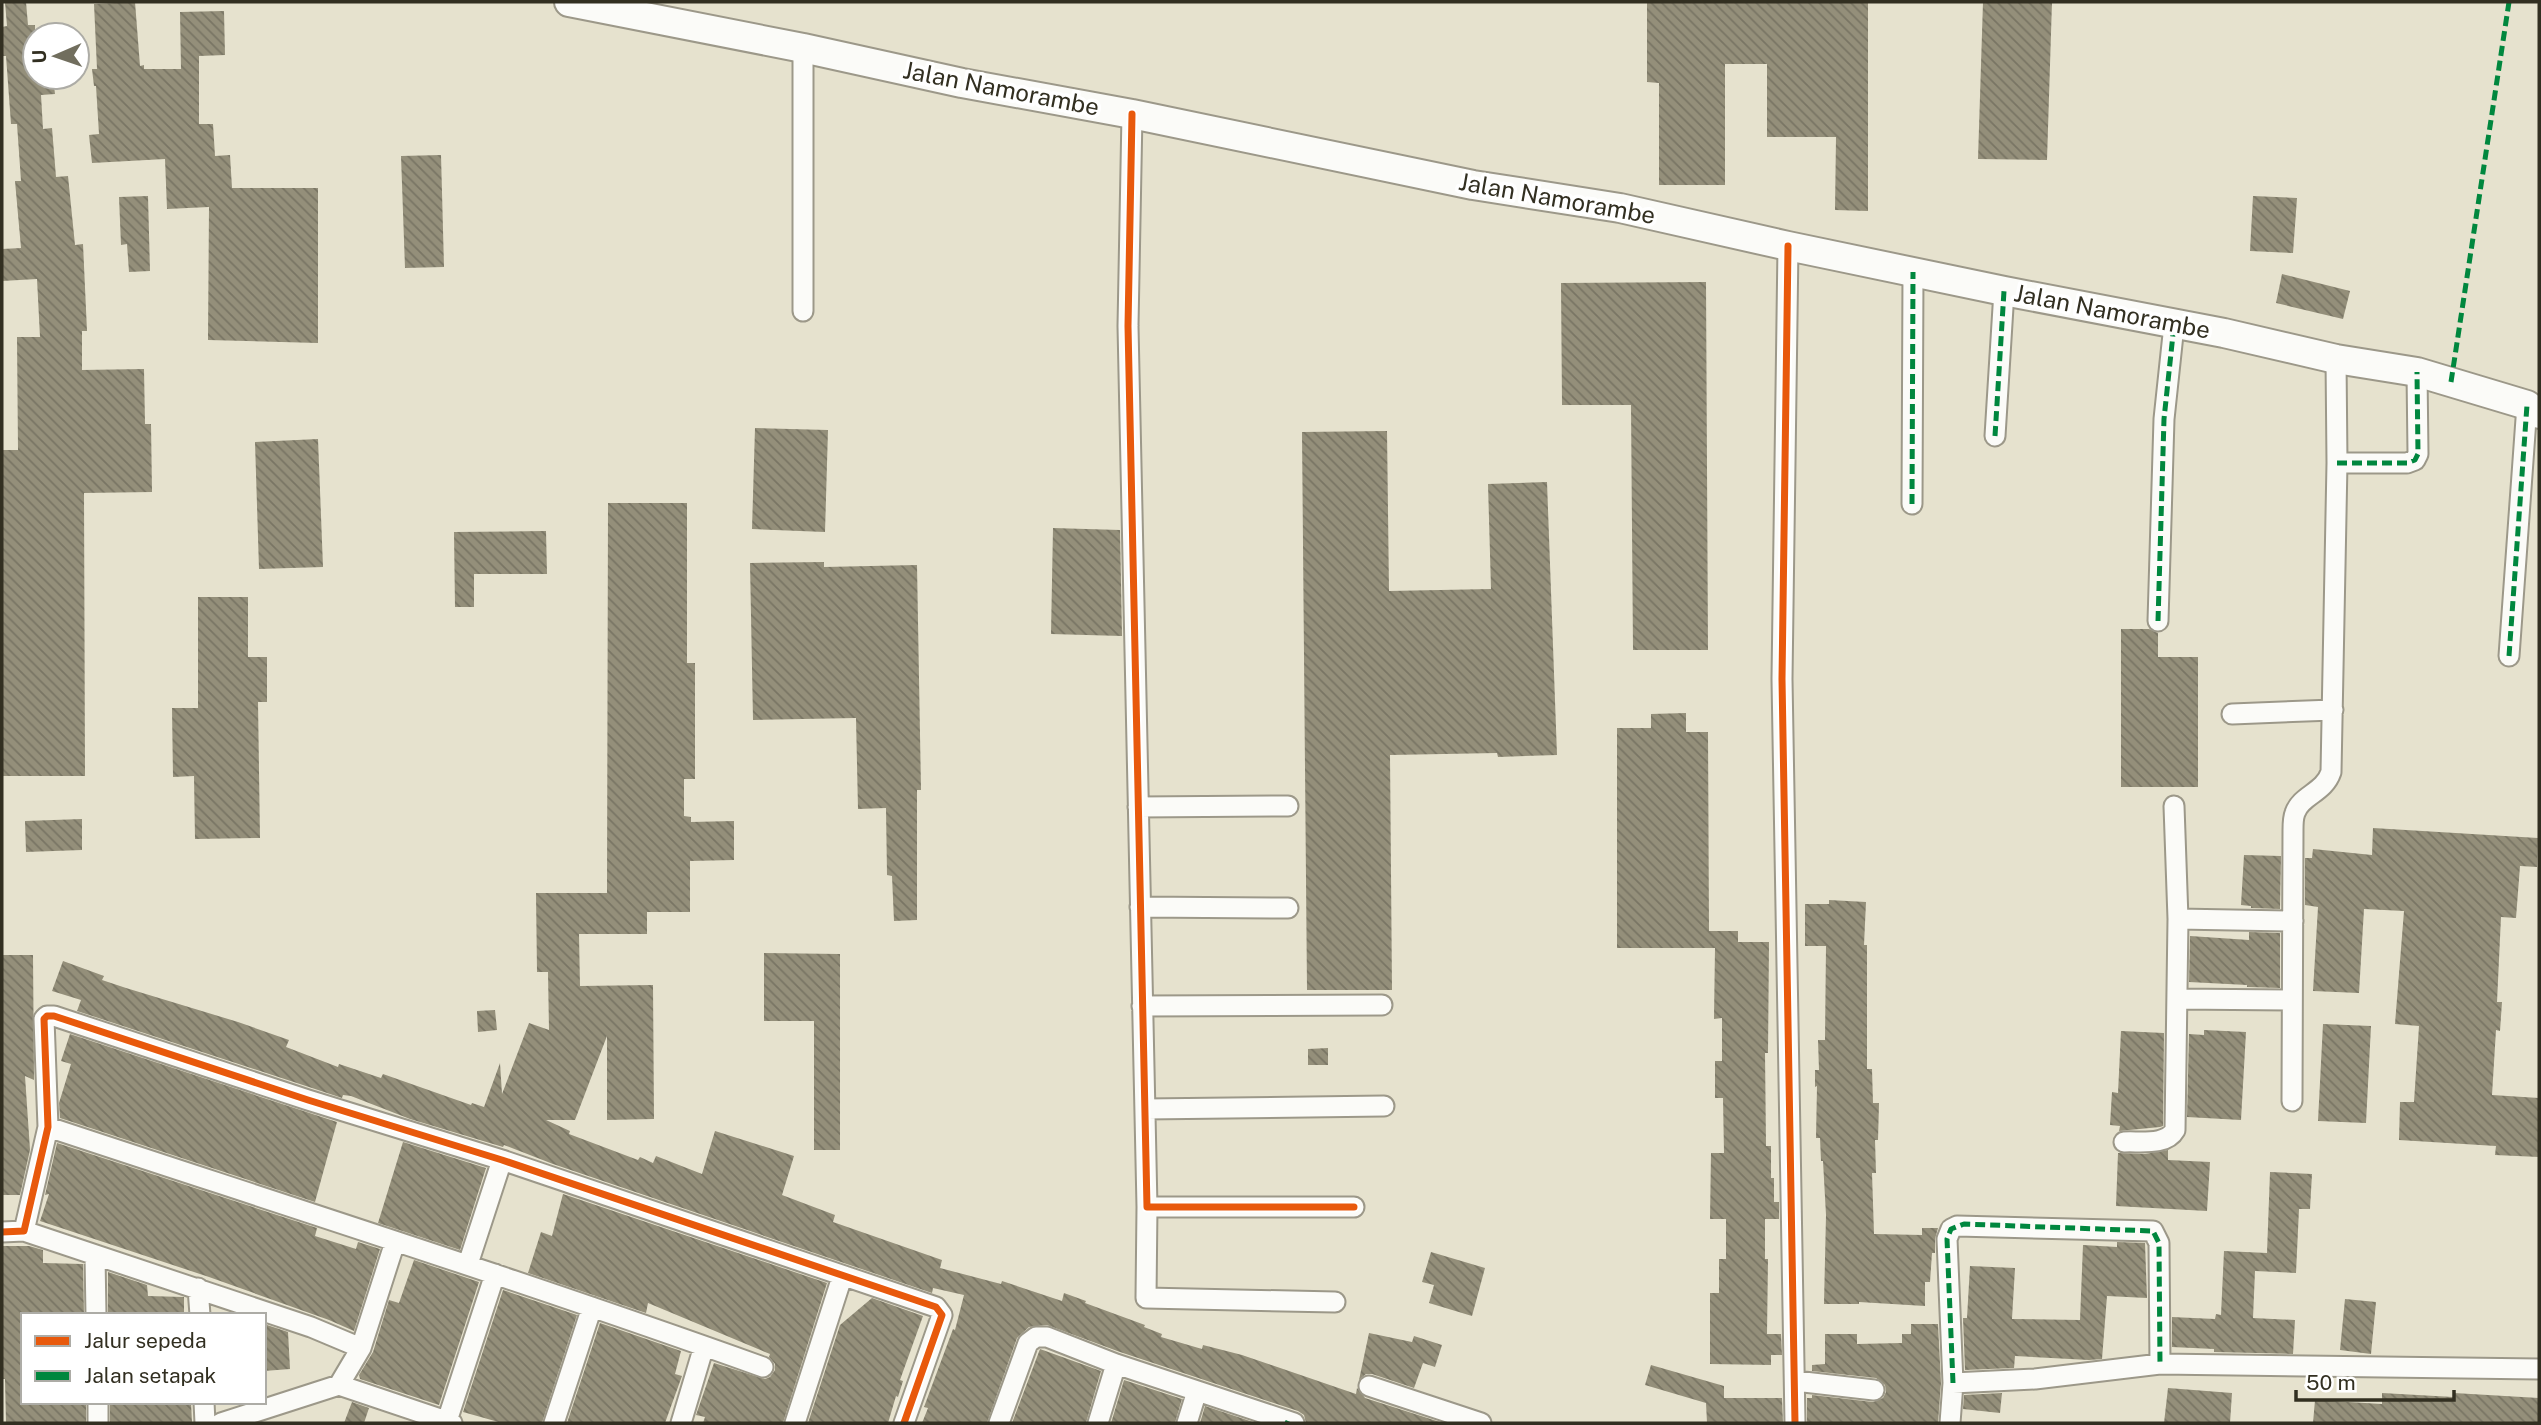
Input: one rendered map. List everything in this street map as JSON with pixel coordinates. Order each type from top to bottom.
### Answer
[{"type":"main road","name":"Jalan Namorambe","points":[[569,2],[803,48],[962,83],[1132,114],[1474,186],[1620,208],[2004,291],[2224,333],[2336,359],[2417,372],[2533,410]]},
{"type":"street","points":[[803,48],[803,310]]},
{"type":"street","points":[[1132,114],[1128,326],[1147,1207],[1146,1298],[1335,1302]]},
{"type":"street","points":[[1787,246],[1782,679],[1795,1423]]},
{"type":"street","points":[[1912,504],[1913,272]]},
{"type":"street","points":[[1996,436],[2004,291]]},
{"type":"street","points":[[2158,621],[2164,419],[2174,325]]},
{"type":"street","points":[[2292,1101],[2292,830],[2295,811],[2302,802],[2328,782],[2331,772],[2337,463],[2336,359]]},
{"type":"street","points":[[2337,463],[2407,463],[2415,460],[2418,454],[2417,372]]},
{"type":"street","points":[[2509,656],[2533,410]]},
{"type":"street","points":[[2232,714],[2333,710]]},
{"type":"street","points":[[1138,807],[1288,806]]},
{"type":"street","points":[[2124,1142],[2165,1140],[2171,1137],[2175,1130],[2178,919],[2174,806]]},
{"type":"street","points":[[1140,907],[1287,908]]},
{"type":"street","points":[[2178,919],[2293,921]]},
{"type":"street","points":[[2178,999],[2292,1000]]},
{"type":"street","points":[[1142,1006],[1382,1005]]},
{"type":"street","points":[[24,1231],[48,1126],[44,1019],[49,1015],[502,1160],[936,1307],[941,1312],[941,1318],[904,1423]]},
{"type":"street","points":[[1144,1109],[1384,1106]]},
{"type":"street","points":[[48,1126],[468,1264],[763,1367]]},
{"type":"street","points":[[468,1264],[502,1160]]},
{"type":"street","points":[[1147,1207],[1354,1207]]},
{"type":"street","points":[[1950,1423],[1953,1382],[1947,1239],[1951,1229],[1964,1224],[2153,1231],[2159,1243],[2161,1364]]},
{"type":"street","points":[[2,1232],[24,1231],[311,1327],[361,1348]]},
{"type":"street","points":[[339,1385],[361,1348],[395,1242]]},
{"type":"street","points":[[95,1256],[96,1313]]},
{"type":"street","points":[[221,1423],[339,1385],[424,1419],[450,1422],[495,1274]]},
{"type":"street","points":[[795,1423],[842,1277]]},
{"type":"street","points":[[198,1288],[200,1313]]},
{"type":"street","points":[[554,1423],[592,1307]]},
{"type":"street","points":[[999,1423],[1028,1343],[1036,1337],[1047,1337],[1116,1364],[1290,1422]]},
{"type":"street","points":[[681,1423],[704,1346]]},
{"type":"street","points":[[1098,1423],[1116,1364]]},
{"type":"street","points":[[1953,1382],[2035,1379],[2161,1364],[2539,1369]]},
{"type":"street","points":[[1795,1381],[1874,1390]]},
{"type":"street","points":[[1369,1386],[1481,1423]]},
{"type":"street","points":[[1187,1423],[1197,1391]]},
{"type":"street","points":[[98,1404],[98,1423]]},
{"type":"street","points":[[204,1404],[205,1423]]},
{"type":"building","points":[[5,2],[26,2],[28,21],[21,21],[21,91],[55,91],[55,94],[41,95],[43,129],[52,128],[56,177],[68,176],[75,245],[83,244],[87,331],[82,331],[82,370],[144,369],[145,424],[151,424],[152,492],[84,493],[85,776],[3,776],[2,450],[18,450],[17,337],[40,337],[37,279],[2,281],[2,249],[21,248],[15,181],[21,181],[17,124],[11,124],[6,56],[3,56],[2,27],[7,26]]},
{"type":"building","points":[[135,2],[140,66],[144,65],[144,69],[181,69],[180,12],[224,11],[225,55],[199,56],[199,124],[213,124],[215,156],[230,155],[232,188],[318,188],[318,343],[208,340],[209,207],[167,209],[165,159],[92,163],[89,135],[99,134],[96,86],[92,69],[97,69],[94,4]]},
{"type":"building","points":[[1647,2],[1868,2],[1868,211],[1835,210],[1836,137],[1767,137],[1767,64],[1725,64],[1725,185],[1659,185],[1659,83],[1647,82]]},
{"type":"building","points":[[1983,2],[2052,2],[2047,160],[1978,159]]},
{"type":"building","points":[[441,155],[444,267],[405,268],[401,156]]},
{"type":"building","points":[[148,196],[150,271],[129,272],[127,244],[121,245],[119,197]]},
{"type":"building","points":[[2253,196],[2297,198],[2293,253],[2250,251]]},
{"type":"building","points":[[2282,274],[2350,291],[2343,319],[2276,303]]},
{"type":"building","points":[[1706,282],[1708,650],[1633,650],[1631,405],[1562,405],[1561,283]]},
{"type":"building","points":[[755,428],[828,430],[825,532],[752,529]]},
{"type":"building","points":[[1387,431],[1389,591],[1491,589],[1488,484],[1547,482],[1557,755],[1390,755],[1392,990],[1307,990],[1302,432]]},
{"type":"building","points":[[318,439],[323,567],[259,569],[255,442]]},
{"type":"building","points":[[608,503],[687,503],[687,663],[695,663],[695,779],[684,779],[684,816],[691,817],[691,822],[734,821],[734,860],[690,861],[690,912],[647,912],[647,934],[579,934],[580,986],[653,985],[654,1119],[607,1120],[607,1036],[575,1120],[546,1120],[570,1131],[569,1134],[638,1160],[640,1157],[653,1163],[656,1156],[702,1174],[715,1131],[794,1156],[782,1195],[835,1215],[833,1222],[942,1260],[940,1268],[1001,1284],[1002,1281],[1062,1301],[1064,1293],[1145,1325],[1144,1327],[1162,1334],[1161,1337],[1202,1349],[1203,1345],[1242,1355],[1356,1394],[1357,1388],[1365,1398],[1443,1423],[1306,1423],[1304,1415],[1298,1411],[1047,1325],[1029,1327],[1017,1338],[987,1423],[922,1423],[928,1408],[924,1407],[953,1329],[955,1330],[964,1295],[933,1288],[932,1293],[504,1145],[503,1147],[410,1119],[351,1096],[343,1095],[342,1098],[77,1011],[81,1000],[52,991],[63,961],[104,976],[102,980],[289,1040],[286,1047],[338,1067],[339,1064],[381,1078],[383,1074],[471,1105],[472,1103],[484,1107],[500,1063],[502,1094],[529,1023],[549,1030],[548,972],[537,972],[536,893],[607,893]]},
{"type":"building","points":[[1053,528],[1120,530],[1122,636],[1051,634]]},
{"type":"building","points":[[546,531],[547,574],[474,574],[474,607],[455,607],[454,532]]},
{"type":"building","points":[[824,562],[824,567],[917,565],[921,790],[917,790],[917,920],[894,921],[892,876],[887,875],[886,808],[858,809],[856,718],[753,720],[750,563]]},
{"type":"building","points":[[198,597],[248,597],[248,657],[267,657],[267,702],[258,702],[260,838],[195,839],[194,776],[173,777],[172,708],[198,708]]},
{"type":"building","points":[[2121,629],[2149,629],[2158,633],[2158,657],[2198,657],[2198,787],[2121,787]]},
{"type":"building","points":[[1686,713],[1686,732],[1708,732],[1709,931],[1738,931],[1738,942],[1769,942],[1768,1053],[1765,1053],[1766,1146],[1771,1146],[1771,1178],[1774,1178],[1774,1202],[1779,1202],[1779,1219],[1765,1219],[1765,1259],[1768,1259],[1767,1334],[1781,1334],[1782,1355],[1771,1355],[1771,1365],[1710,1364],[1710,1293],[1719,1293],[1719,1259],[1726,1259],[1726,1219],[1710,1219],[1711,1153],[1724,1153],[1723,1098],[1715,1098],[1715,1061],[1722,1061],[1722,1018],[1714,1019],[1715,948],[1617,948],[1617,728],[1651,728],[1651,714]]},
{"type":"building","points":[[82,819],[82,850],[26,852],[25,821]]},
{"type":"building","points":[[2373,828],[2538,838],[2537,867],[2520,866],[2516,918],[2501,917],[2497,1002],[2502,1002],[2500,1031],[2496,1030],[2492,1095],[2539,1098],[2539,1157],[2495,1155],[2496,1146],[2399,1140],[2400,1102],[2414,1102],[2419,1026],[2395,1024],[2404,911],[2364,909],[2359,993],[2313,991],[2318,907],[2305,905],[2305,858],[2312,858],[2313,849],[2372,855]]},
{"type":"building","points":[[2244,855],[2281,856],[2280,909],[2241,905]]},
{"type":"building","points":[[1829,900],[1866,902],[1864,945],[1867,945],[1867,1069],[1872,1069],[1873,1103],[1879,1103],[1878,1140],[1875,1140],[1876,1173],[1872,1173],[1874,1234],[1922,1235],[1922,1228],[1938,1228],[1935,1253],[1932,1253],[1930,1282],[1925,1282],[1925,1306],[1859,1302],[1824,1304],[1826,1215],[1823,1161],[1820,1138],[1816,1138],[1815,1070],[1819,1070],[1818,1040],[1825,1040],[1826,946],[1805,946],[1805,904],[1829,904]]},
{"type":"building","points":[[2249,932],[2280,933],[2280,988],[2189,982],[2190,936],[2249,940]]},
{"type":"building","points":[[764,953],[840,954],[840,1150],[814,1150],[814,1021],[764,1021]]},
{"type":"building","points":[[2,955],[33,955],[34,1080],[25,1076],[30,1150],[20,1195],[2,1195]]},
{"type":"building","points":[[495,1010],[497,1030],[478,1032],[477,1011]]},
{"type":"building","points":[[2323,1024],[2371,1026],[2366,1123],[2318,1121]]},
{"type":"building","points":[[2204,1030],[2246,1032],[2241,1120],[2187,1117],[2189,1034],[2204,1035]]},
{"type":"building","points":[[2121,1031],[2164,1033],[2163,1126],[2119,1131],[2120,1126],[2110,1125],[2112,1092],[2118,1093]]},
{"type":"building","points":[[70,1034],[337,1122],[315,1202],[60,1118],[59,1103],[71,1064],[61,1061]]},
{"type":"building","points":[[1328,1048],[1328,1065],[1308,1065],[1308,1049]]},
{"type":"building","points":[[403,1142],[486,1168],[460,1250],[378,1223]]},
{"type":"building","points":[[57,1143],[317,1228],[315,1236],[356,1249],[358,1242],[380,1249],[354,1331],[209,1277],[40,1221],[49,1194],[45,1195]]},
{"type":"building","points":[[2168,1150],[2168,1160],[2210,1162],[2207,1211],[2116,1206],[2118,1153],[2145,1154]]},
{"type":"building","points":[[2270,1172],[2312,1174],[2310,1209],[2299,1209],[2296,1273],[2255,1271],[2253,1318],[2295,1320],[2293,1354],[2214,1352],[2214,1349],[2172,1347],[2172,1317],[2215,1319],[2216,1314],[2221,1315],[2224,1251],[2267,1253]]},
{"type":"building","points":[[563,1194],[827,1283],[783,1423],[703,1423],[705,1417],[696,1415],[714,1363],[765,1379],[775,1370],[770,1354],[648,1303],[646,1313],[528,1273],[541,1232],[552,1236]]},
{"type":"building","points":[[2117,1242],[2145,1243],[2147,1298],[2107,1296],[2102,1359],[2015,1356],[2014,1368],[1965,1370],[1963,1318],[1967,1318],[1970,1266],[2015,1268],[2012,1319],[2080,1320],[2083,1245],[2117,1247]]},
{"type":"building","points":[[2,1246],[29,1246],[43,1250],[43,1263],[83,1264],[84,1313],[21,1313],[21,1404],[86,1404],[86,1423],[6,1423],[5,1379],[2,1379]]},
{"type":"building","points":[[1431,1252],[1485,1268],[1472,1316],[1429,1303],[1434,1285],[1422,1282]]},
{"type":"building","points":[[414,1260],[479,1282],[439,1405],[360,1379],[359,1375],[373,1352],[389,1300],[399,1303]]},
{"type":"building","points":[[108,1272],[147,1285],[148,1296],[184,1297],[184,1312],[108,1313]]},
{"type":"building","points":[[503,1290],[577,1315],[542,1423],[502,1423],[463,1412]]},
{"type":"building","points":[[872,1298],[923,1316],[888,1423],[808,1423],[840,1325]]},
{"type":"building","points":[[2345,1299],[2376,1302],[2371,1354],[2340,1350]]},
{"type":"building","points":[[600,1323],[681,1351],[675,1374],[682,1376],[665,1423],[567,1423]]},
{"type":"building","points":[[1911,1324],[1938,1324],[1941,1383],[1938,1423],[1807,1423],[1807,1398],[1812,1398],[1812,1395],[1873,1402],[1883,1398],[1886,1392],[1885,1385],[1876,1378],[1812,1371],[1812,1365],[1825,1364],[1825,1334],[1857,1334],[1857,1344],[1902,1343],[1902,1334],[1911,1334]]},
{"type":"building","points":[[266,1325],[288,1332],[290,1369],[266,1371]]},
{"type":"building","points":[[1369,1333],[1412,1342],[1414,1336],[1442,1345],[1435,1367],[1423,1363],[1414,1388],[1372,1374],[1366,1374],[1359,1380]]},
{"type":"building","points":[[1040,1349],[1101,1371],[1086,1423],[1012,1423]]},
{"type":"building","points":[[1651,1365],[1724,1386],[1724,1398],[1782,1398],[1783,1423],[1707,1423],[1706,1403],[1645,1385]]},
{"type":"building","points":[[1124,1380],[1182,1399],[1175,1423],[1111,1423]]},
{"type":"building","points":[[2168,1388],[2232,1393],[2230,1423],[2164,1423]]},
{"type":"building","points":[[2002,1393],[2000,1413],[1963,1409],[1964,1395]]},
{"type":"building","points":[[2382,1393],[2453,1397],[2454,1393],[2539,1398],[2539,1423],[2313,1423],[2315,1400],[2382,1404]]},
{"type":"building","points":[[352,1402],[369,1408],[364,1423],[344,1423]]},
{"type":"building","points":[[110,1404],[191,1404],[192,1423],[110,1423]]},
{"type":"building","points":[[1205,1406],[1256,1423],[1200,1423]]},
{"type":"marked path","points":[[2451,382],[2509,2]]},
{"type":"marked path","points":[[1912,504],[1913,272]]},
{"type":"marked path","points":[[1995,436],[2004,291]]},
{"type":"marked path","points":[[2158,621],[2164,419],[2174,325]]},
{"type":"marked path","points":[[2337,463],[2407,463],[2415,460],[2418,454],[2417,372]]},
{"type":"marked path","points":[[2509,656],[2527,405]]},
{"type":"marked path","points":[[1953,1383],[1947,1239],[1951,1229],[1964,1224],[2153,1231],[2159,1243],[2160,1364]]},
{"type":"cycle path","points":[[1132,114],[1128,326],[1147,1207],[1354,1207]]},
{"type":"cycle path","points":[[1788,246],[1782,679],[1795,1423]]},
{"type":"cycle path","points":[[2,1232],[24,1231],[48,1127],[44,1019],[54,1016],[308,1100],[502,1160],[936,1307],[942,1315],[904,1423]]}]
